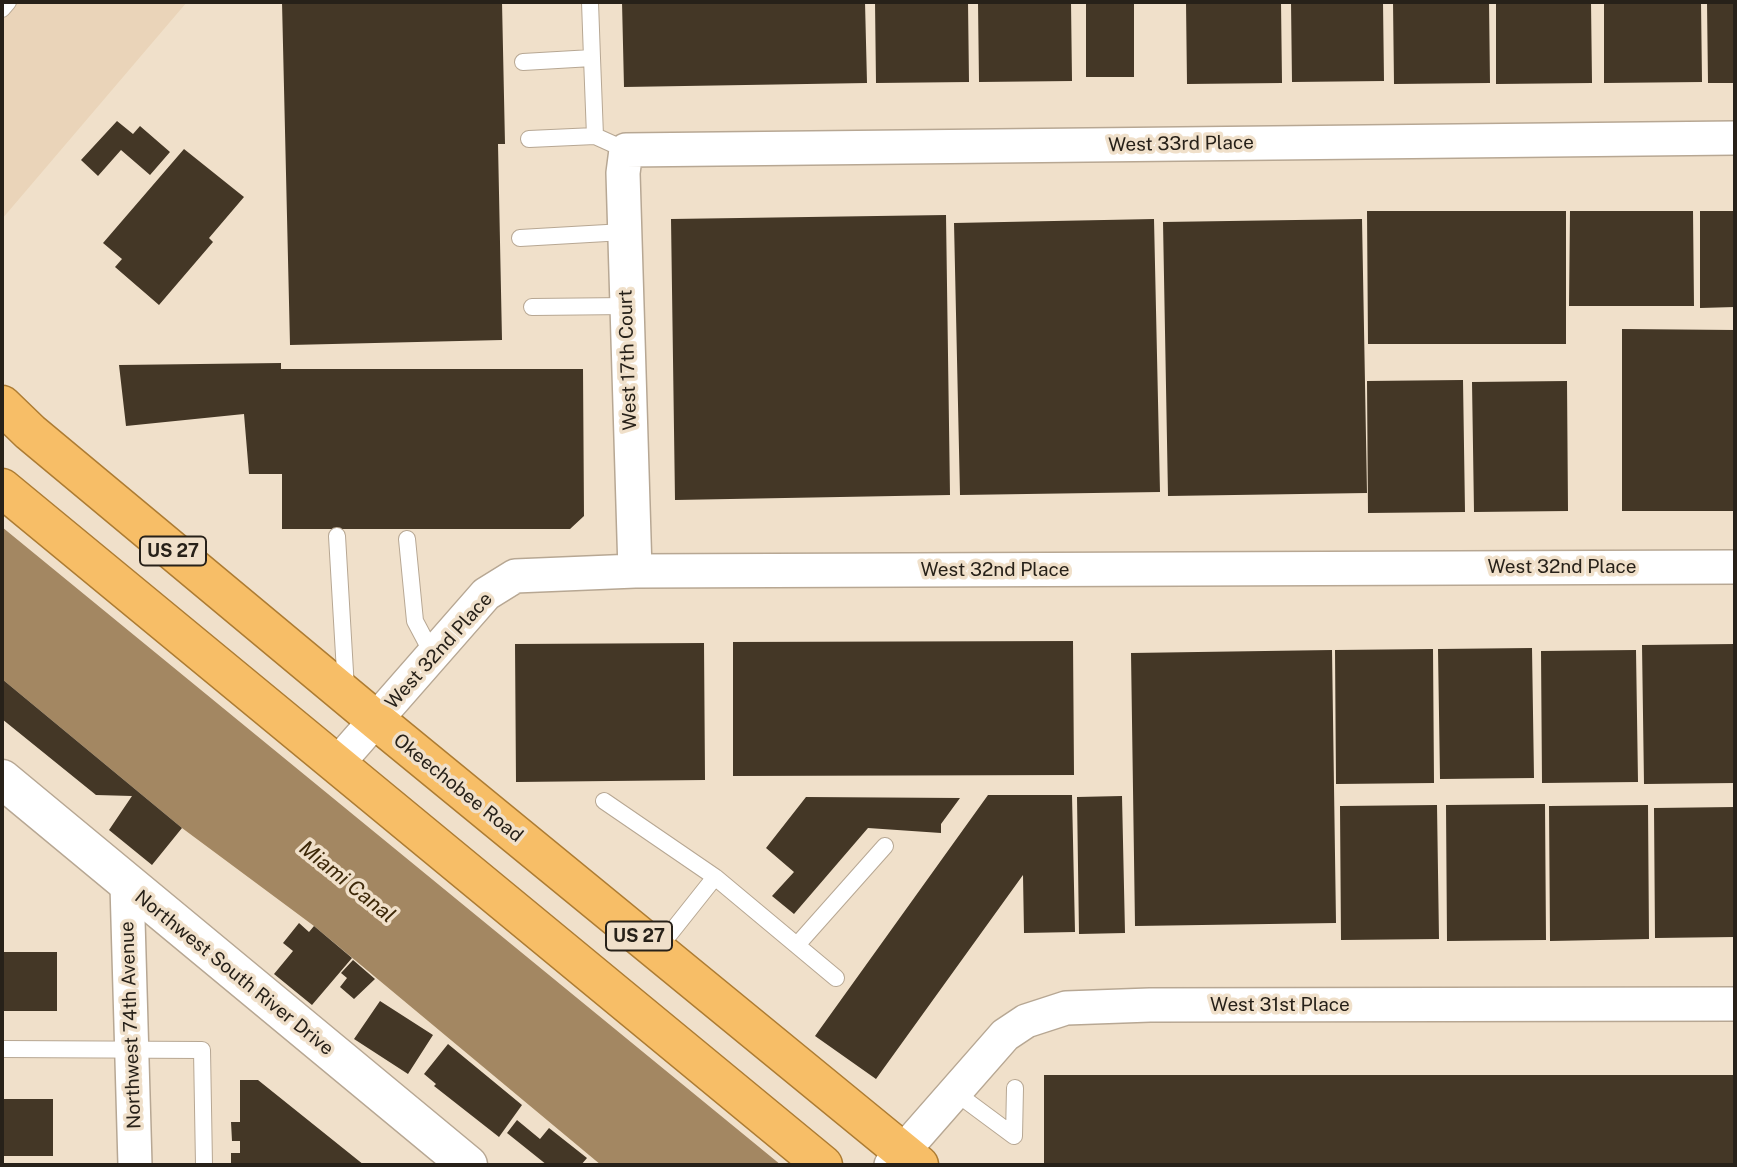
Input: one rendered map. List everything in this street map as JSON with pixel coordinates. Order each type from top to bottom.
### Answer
[{"type":"highway","name":"Okeechobee Road","points":[[2,405],[30,432],[377,721],[657,950],[904,1161]]},
{"type":"highway","name":"US 27","points":[[2,488],[823,1165]]},
{"type":"street","name":"West 33rd Place","points":[[626,150],[1735,138]]},
{"type":"street","name":"West 17th Court","points":[[626,150],[623,173],[624,232],[635,571]]},
{"type":"street","name":"West 32nd Place","points":[[337,764],[486,594],[515,576],[635,571],[1735,566]]},
{"type":"street","name":"Northwest South River Drive","points":[[5,789],[127,885],[468,1165]]},
{"type":"street","name":"Northwest 74th Avenue","points":[[127,885],[135,1165]]},
{"type":"street","name":"West 31st Place","points":[[904,1161],[1005,1035],[1026,1021],[1066,1008],[1150,1005],[1735,1004]]},
{"type":"lane","points":[[2,9],[8,2]]},
{"type":"lane","points":[[590,2],[595,136]]},
{"type":"lane","points":[[523,62],[592,58]]},
{"type":"lane","points":[[528,139],[595,136],[626,150]]},
{"type":"lane","points":[[520,238],[624,232]]},
{"type":"lane","points":[[531,307],[626,306]]},
{"type":"lane","points":[[337,536],[346,695]]},
{"type":"lane","points":[[407,539],[415,621],[433,655]]},
{"type":"lane","points":[[604,801],[715,877],[836,978]]},
{"type":"lane","points":[[797,945],[885,846]]},
{"type":"lane","points":[[657,950],[715,877]]},
{"type":"lane","points":[[2,1049],[202,1050],[204,1165]]},
{"type":"lane","points":[[956,1093],[1014,1136],[1015,1088]]},
{"type":"shaded area","points":[[2,2],[187,2],[2,219]]},
{"type":"water","name":"Miami Canal","points":[[2,527],[781,1165],[601,1165],[314,926],[182,828],[2,679]]},
{"type":"building","points":[[282,2],[502,2],[505,144],[498,144],[502,340],[290,345]]},
{"type":"building","points":[[622,2],[865,2],[867,83],[624,87]]},
{"type":"building","points":[[875,2],[968,2],[969,82],[876,83]]},
{"type":"building","points":[[978,2],[1071,2],[1072,81],[979,82]]},
{"type":"building","points":[[1086,2],[1134,2],[1134,77],[1086,77]]},
{"type":"building","points":[[1186,2],[1281,2],[1282,83],[1187,84]]},
{"type":"building","points":[[1291,2],[1383,2],[1384,81],[1292,82]]},
{"type":"building","points":[[1393,2],[1489,2],[1490,83],[1394,84]]},
{"type":"building","points":[[1496,2],[1591,2],[1592,83],[1496,84]]},
{"type":"building","points":[[1604,2],[1701,2],[1702,82],[1604,83]]},
{"type":"building","points":[[1707,2],[1735,2],[1735,83],[1708,83]]},
{"type":"building","points":[[117,121],[133,134],[140,126],[170,152],[150,175],[121,150],[98,176],[81,160]]},
{"type":"building","points":[[184,149],[244,197],[209,238],[213,242],[159,305],[115,267],[122,259],[103,243]]},
{"type":"building","points":[[1367,211],[1566,211],[1566,344],[1368,344]]},
{"type":"building","points":[[1570,211],[1693,211],[1694,306],[1569,306]]},
{"type":"building","points":[[1700,211],[1735,211],[1735,307],[1700,308]]},
{"type":"building","points":[[946,215],[950,495],[675,500],[671,219]]},
{"type":"building","points":[[1154,219],[1160,492],[960,495],[954,223]]},
{"type":"building","points":[[1362,219],[1367,493],[1168,496],[1163,222]]},
{"type":"building","points":[[1622,329],[1735,330],[1735,511],[1622,511]]},
{"type":"building","points":[[281,363],[281,369],[583,369],[584,516],[570,529],[282,529],[282,474],[249,474],[244,414],[126,426],[119,365]]},
{"type":"building","points":[[1463,380],[1465,512],[1368,513],[1367,381]]},
{"type":"building","points":[[1567,381],[1568,511],[1474,512],[1472,382]]},
{"type":"building","points":[[1073,641],[1074,775],[733,776],[733,642]]},
{"type":"building","points":[[704,643],[705,780],[516,782],[515,644]]},
{"type":"building","points":[[1735,644],[1735,783],[1644,784],[1642,645]]},
{"type":"building","points":[[1532,648],[1534,778],[1440,779],[1438,649]]},
{"type":"building","points":[[1433,649],[1434,783],[1336,784],[1335,650]]},
{"type":"building","points":[[1332,650],[1336,923],[1135,926],[1131,653]]},
{"type":"building","points":[[1636,650],[1638,782],[1542,783],[1541,651]]},
{"type":"building","points":[[2,679],[182,828],[152,865],[109,830],[132,796],[96,795],[2,719]]},
{"type":"building","points":[[988,795],[1072,795],[1075,932],[1024,933],[1023,875],[876,1079],[815,1036]]},
{"type":"building","points":[[1122,796],[1125,933],[1079,934],[1077,797]]},
{"type":"building","points":[[806,797],[960,798],[941,824],[941,833],[868,828],[794,914],[772,896],[794,872],[766,848]]},
{"type":"building","points":[[1545,804],[1546,940],[1447,941],[1446,805]]},
{"type":"building","points":[[1437,805],[1439,939],[1341,940],[1340,806]]},
{"type":"building","points":[[1648,805],[1649,939],[1550,941],[1549,806]]},
{"type":"building","points":[[1735,807],[1735,937],[1655,938],[1654,808]]},
{"type":"building","points":[[299,923],[309,932],[314,926],[352,958],[312,1005],[274,974],[293,951],[283,943]]},
{"type":"building","points":[[2,952],[57,952],[57,1011],[2,1011]]},
{"type":"building","points":[[353,960],[375,979],[354,999],[340,987],[347,978],[341,973]]},
{"type":"building","points":[[380,1001],[433,1035],[408,1074],[354,1039]]},
{"type":"building","points":[[448,1044],[522,1105],[499,1137],[434,1086],[436,1084],[424,1074]]},
{"type":"building","points":[[1044,1075],[1735,1075],[1735,1165],[1044,1165]]},
{"type":"building","points":[[240,1080],[258,1080],[364,1165],[231,1165],[231,1153],[240,1153],[240,1141],[232,1141],[231,1122],[240,1122]]},
{"type":"building","points":[[2,1099],[53,1099],[53,1156],[2,1156]]},
{"type":"building","points":[[517,1120],[540,1139],[549,1128],[587,1158],[581,1165],[547,1165],[507,1133]]}]
